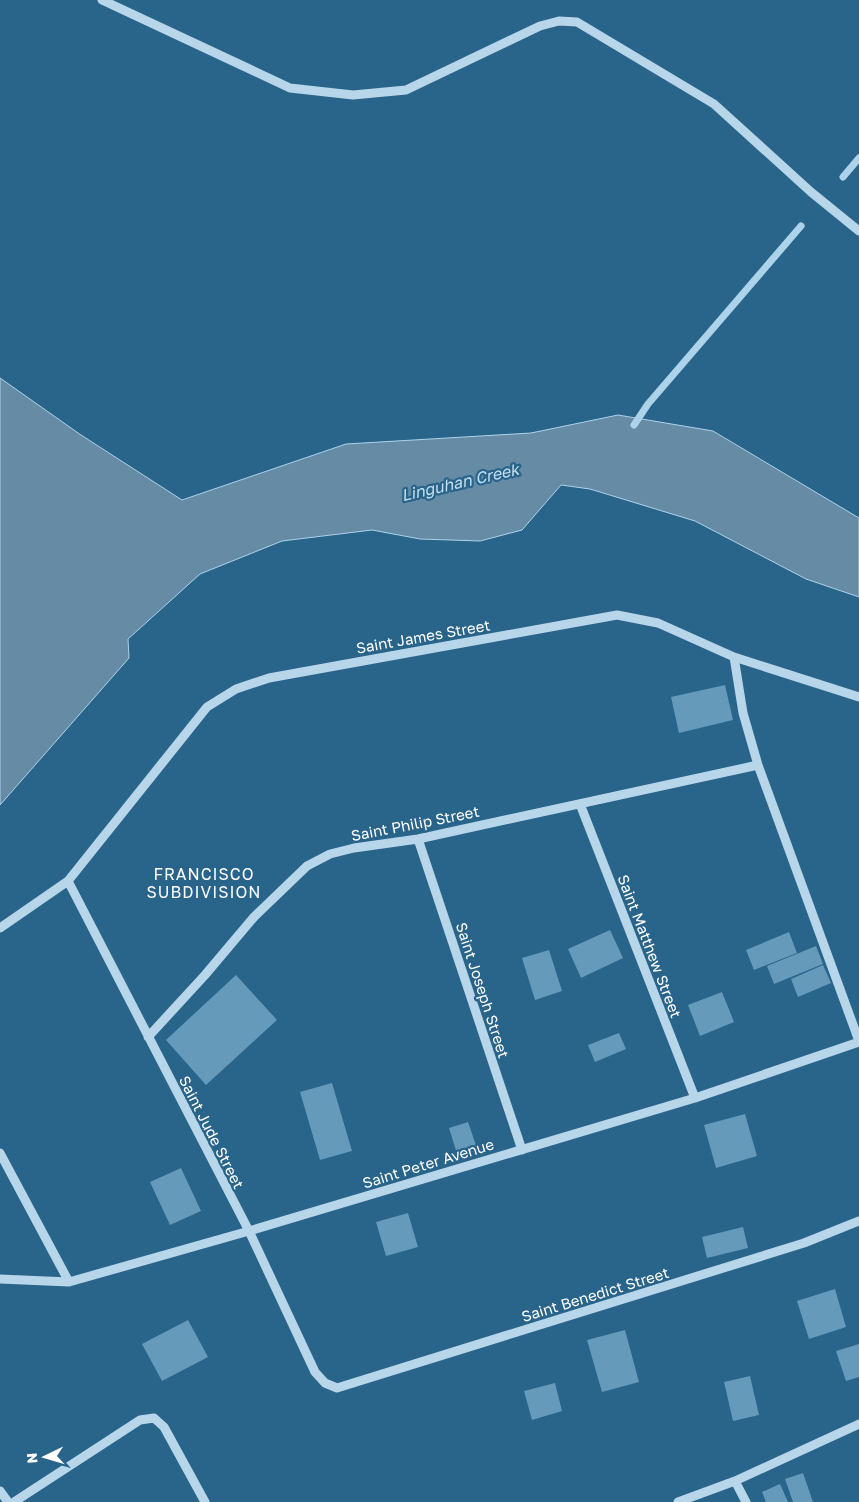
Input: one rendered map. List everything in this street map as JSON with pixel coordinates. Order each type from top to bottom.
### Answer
[{"type":"street","points":[[102,0],[290,88],[353,94],[406,90],[540,26],[559,21],[577,22],[714,104],[811,192],[859,231]]},
{"type":"street","name":"Saint James Street","points":[[68,881],[207,707],[236,689],[269,678],[617,615],[658,623],[734,657],[859,697]]},
{"type":"street","points":[[734,657],[743,713],[758,764],[859,1041]]},
{"type":"street","name":"Saint Philip Street","points":[[148,1037],[205,975],[254,917],[307,866],[330,854],[354,848],[418,838],[580,804],[758,764]]},
{"type":"street","name":"Saint Matthew Street","points":[[580,804],[694,1098]]},
{"type":"street","name":"Saint Joseph Street","points":[[418,838],[522,1150]]},
{"type":"street","points":[[0,928],[68,881]]},
{"type":"street","name":"Saint Jude Street","points":[[68,881],[248,1231],[315,1372],[325,1383],[337,1388]]},
{"type":"street","name":"Saint Peter Avenue","points":[[0,1279],[69,1282],[248,1231],[694,1098],[859,1041]]},
{"type":"street","points":[[0,1153],[69,1282]]},
{"type":"street","name":"Saint Benedict Street","points":[[337,1388],[804,1243],[859,1221]]},
{"type":"street","points":[[14,1502],[140,1420],[154,1418],[164,1427],[205,1502]]},
{"type":"street","points":[[678,1502],[735,1481],[859,1424]]},
{"type":"street","points":[[735,1481],[746,1502]]},
{"type":"street","points":[[0,1491],[8,1502]]},
{"type":"water","name":"Linguhan Creek","points":[[0,378],[81,435],[182,500],[346,444],[531,433],[618,415],[713,431],[859,518],[859,597],[806,579],[695,521],[590,489],[561,485],[522,530],[480,541],[420,539],[372,530],[282,541],[200,574],[128,639],[129,658],[0,805]]},
{"type":"building","points":[[725,685],[733,720],[679,733],[671,697]]},
{"type":"building","points":[[610,930],[623,958],[581,978],[568,949]]},
{"type":"building","points":[[789,932],[797,953],[754,970],[746,950]]},
{"type":"building","points":[[816,946],[823,964],[774,984],[767,966]]},
{"type":"building","points":[[549,950],[562,991],[535,1000],[522,958]]},
{"type":"building","points":[[823,965],[831,983],[798,997],[791,979]]},
{"type":"building","points":[[236,975],[277,1020],[206,1085],[166,1040]]},
{"type":"building","points":[[722,992],[734,1022],[700,1036],[688,1005]]},
{"type":"building","points":[[619,1033],[626,1049],[595,1062],[588,1045]]},
{"type":"building","points":[[332,1083],[352,1151],[320,1160],[300,1092]]},
{"type":"building","points":[[745,1114],[757,1156],[716,1168],[704,1125]]},
{"type":"building","points":[[468,1122],[478,1151],[458,1157],[449,1128]]},
{"type":"building","points":[[181,1168],[201,1211],[170,1225],[150,1182]]},
{"type":"building","points":[[408,1213],[418,1247],[386,1256],[376,1222]]},
{"type":"building","points":[[743,1227],[748,1248],[707,1258],[702,1237]]},
{"type":"building","points":[[835,1289],[846,1327],[809,1339],[797,1301]]},
{"type":"building","points":[[188,1320],[208,1357],[162,1381],[142,1344]]},
{"type":"building","points":[[625,1330],[639,1382],[602,1392],[587,1340]]},
{"type":"building","points":[[859,1344],[859,1377],[846,1381],[836,1351]]},
{"type":"building","points":[[750,1376],[759,1415],[733,1421],[724,1382]]},
{"type":"building","points":[[555,1383],[562,1411],[532,1420],[524,1391]]},
{"type":"building","points":[[803,1473],[813,1502],[793,1502],[785,1479]]},
{"type":"building","points":[[780,1484],[788,1502],[766,1502],[762,1492]]},
{"type":"waterway","points":[[843,177],[859,158]]},
{"type":"waterway","points":[[634,425],[648,404],[801,226]]},
{"type":"district","name":"FRANCISCO SUBDIVISION","points":[[204,883]]}]
